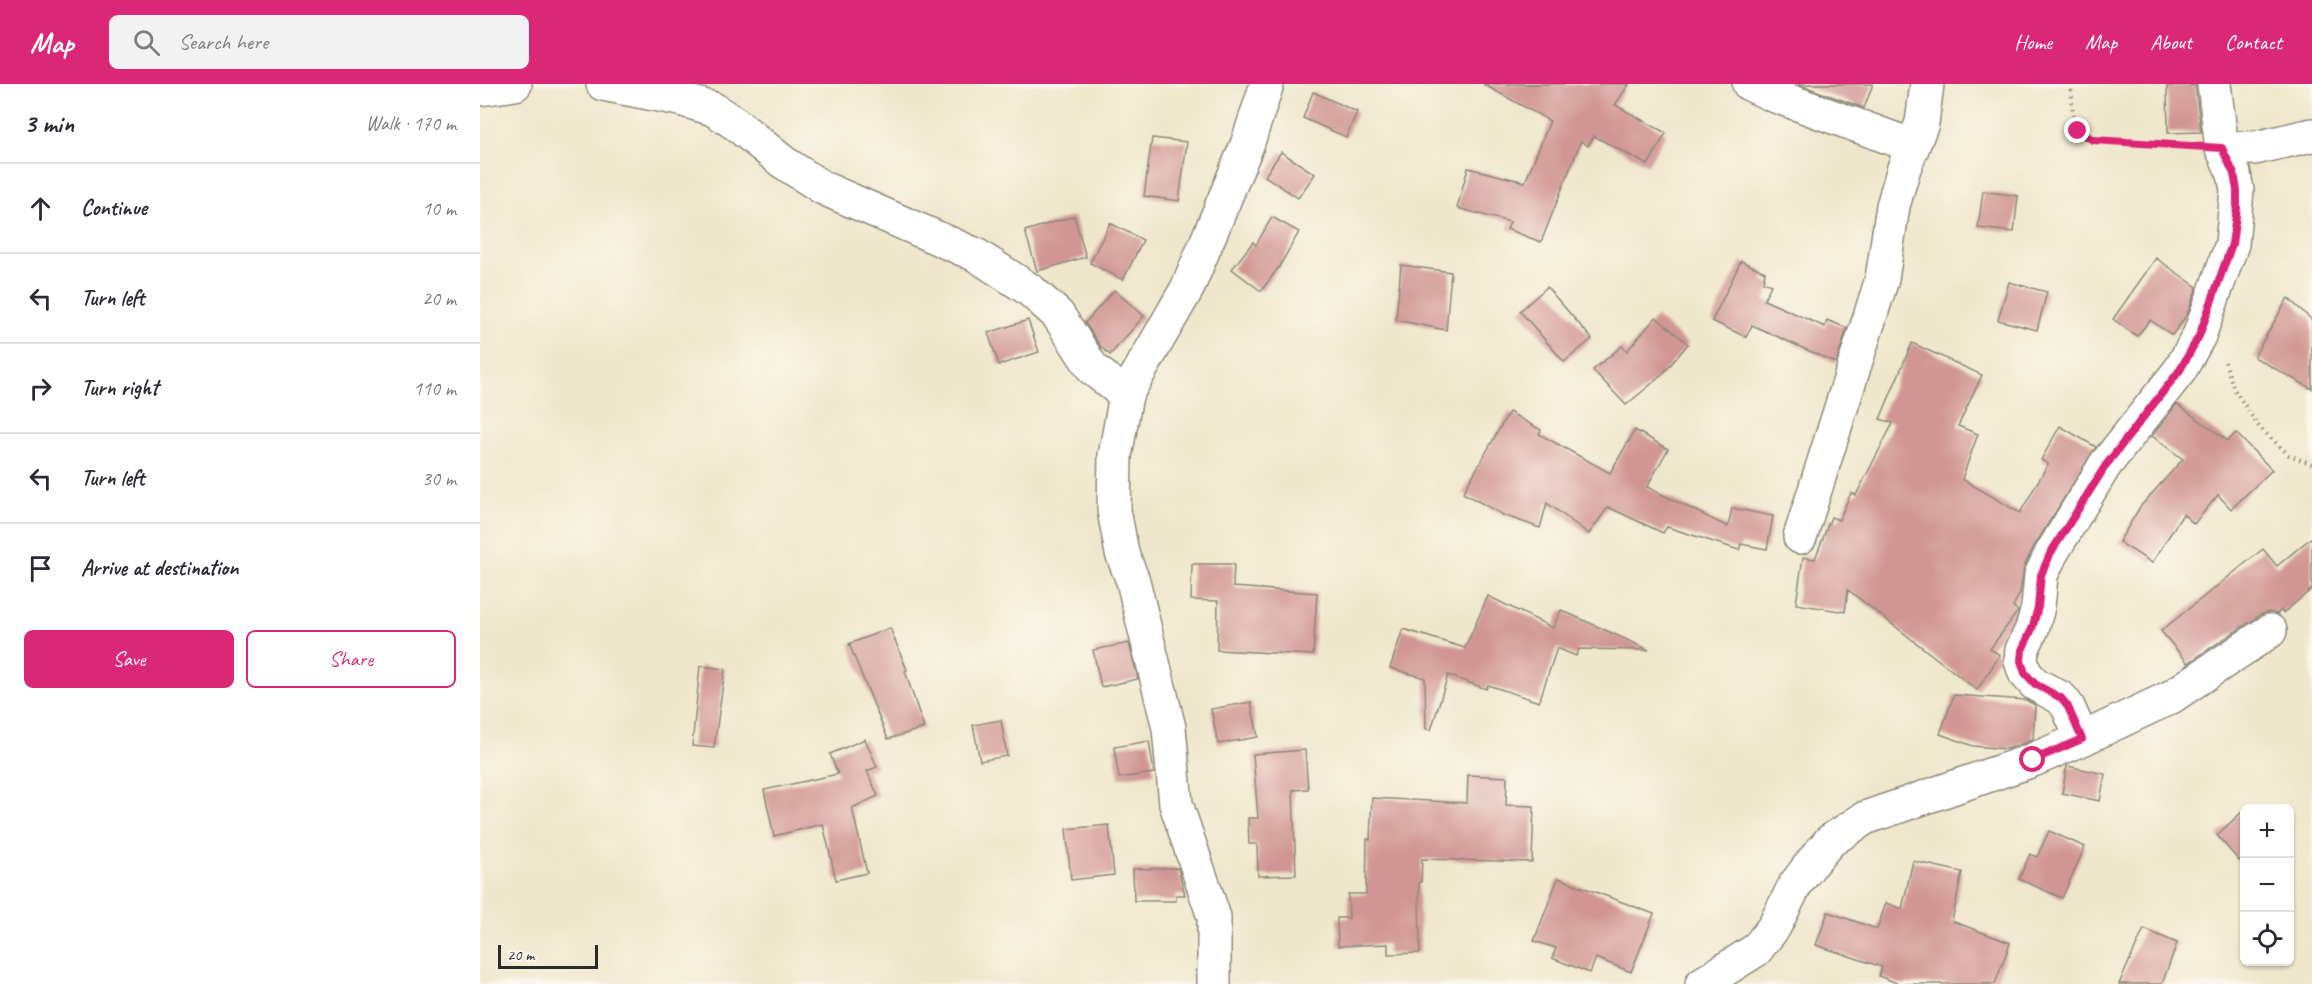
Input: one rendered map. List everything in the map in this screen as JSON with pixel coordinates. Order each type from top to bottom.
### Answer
[{"type":"street","points":[[480,89],[515,84]]},
{"type":"street","points":[[603,84],[680,99],[712,109],[736,124],[783,162],[823,188],[976,255],[1030,290],[1058,315],[1093,369],[1125,395]]},
{"type":"street","points":[[1214,984],[1214,917],[1176,804],[1169,728],[1132,581],[1122,553],[1114,510],[1115,456],[1125,395],[1188,287],[1247,145],[1267,84]]},
{"type":"street","points":[[1749,84],[1773,95],[1913,146]]},
{"type":"street","points":[[1800,537],[1882,279],[1893,206],[1904,168],[1922,123],[1927,84]]},
{"type":"street","points":[[2082,739],[2068,707],[2061,698],[2035,684],[2025,673],[2021,661],[2022,650],[2032,629],[2038,607],[2041,575],[2050,554],[2106,465],[2180,370],[2199,336],[2232,244],[2237,190],[2234,174],[2222,148],[2214,84]]},
{"type":"street","points":[[2222,148],[2255,148],[2312,135]]},
{"type":"street","points":[[1702,984],[1756,950],[1774,927],[1795,885],[1813,861],[1830,841],[1865,818],[2033,760],[2082,739],[2171,697],[2270,631]]},
{"type":"path","points":[[2071,84],[2073,116],[2078,131],[2093,140],[2222,148]]},
{"type":"path","points":[[2223,358],[2234,388],[2259,428],[2289,455],[2312,464]]},
{"type":"building","points":[[1483,84],[1629,84],[1615,105],[1666,133],[1648,165],[1594,136],[1588,146],[1581,141],[1541,242],[1507,229],[1510,222],[1457,208],[1468,168],[1525,182],[1550,121]]},
{"type":"building","points":[[1798,84],[1873,84],[1864,108]]},
{"type":"building","points":[[2195,85],[2201,132],[2168,133],[2167,86]]},
{"type":"building","points":[[1313,92],[1357,112],[1346,137],[1303,118]]},
{"type":"building","points":[[1152,138],[1187,142],[1179,201],[1144,196]]},
{"type":"building","points":[[1281,152],[1315,174],[1298,198],[1265,176]]},
{"type":"building","points":[[1983,191],[2018,196],[2014,232],[1978,228]]},
{"type":"building","points":[[1074,216],[1086,257],[1037,271],[1025,231]]},
{"type":"building","points":[[1272,217],[1299,232],[1279,267],[1261,291],[1232,269],[1253,242],[1256,245]]},
{"type":"building","points":[[1110,223],[1143,240],[1123,280],[1090,263]]},
{"type":"building","points":[[2156,258],[2197,287],[2187,315],[2172,335],[2150,320],[2137,336],[2113,319]]},
{"type":"building","points":[[1741,261],[1765,272],[1763,282],[1771,285],[1764,300],[1825,327],[1827,320],[1847,328],[1836,363],[1752,325],[1746,337],[1712,321]]},
{"type":"building","points":[[1401,265],[1451,272],[1446,330],[1396,320]]},
{"type":"building","points":[[2009,282],[2047,292],[2037,330],[1998,320]]},
{"type":"building","points":[[1547,287],[1592,339],[1564,362],[1520,311]]},
{"type":"building","points":[[1114,290],[1144,316],[1110,355],[1101,347],[1085,323]]},
{"type":"building","points":[[2288,298],[2312,320],[2312,389],[2254,357]]},
{"type":"building","points":[[1656,317],[1688,344],[1662,375],[1626,405],[1593,370],[1622,346],[1627,351]]},
{"type":"building","points":[[1028,320],[1039,352],[999,365],[988,333]]},
{"type":"building","points":[[1912,343],[1982,375],[1958,426],[1978,434],[1962,479],[2020,513],[2048,464],[2041,460],[2060,426],[2096,447],[2034,546],[2024,567],[2020,593],[2013,606],[2018,611],[1990,649],[2000,655],[1977,690],[1848,590],[1845,612],[1796,604],[1803,557],[1815,559],[1831,517],[1839,520],[1851,493],[1856,495],[1893,423],[1880,419]]},
{"type":"building","points":[[2177,404],[2228,441],[2236,433],[2272,470],[2231,509],[2218,495],[2194,524],[2183,514],[2152,563],[2119,542],[2140,507],[2183,459],[2152,436]]},
{"type":"building","points":[[1509,412],[1541,430],[1539,434],[1610,473],[1635,430],[1668,449],[1647,487],[1728,527],[1732,508],[1773,516],[1767,549],[1741,544],[1739,550],[1667,527],[1663,533],[1608,507],[1589,534],[1547,503],[1540,528],[1503,515],[1463,493]]},
{"type":"building","points":[[2312,537],[2312,589],[2283,613],[2281,610],[2277,614],[2268,612],[2260,615],[2188,663],[2161,631],[2263,549],[2277,566]]},
{"type":"building","points":[[1192,564],[1234,564],[1233,587],[1317,593],[1313,655],[1217,650],[1218,601],[1191,600]]},
{"type":"building","points":[[1488,596],[1553,628],[1561,610],[1649,650],[1579,649],[1576,656],[1557,648],[1539,702],[1488,685],[1486,689],[1448,675],[1431,730],[1426,729],[1425,678],[1390,668],[1403,629],[1465,648]]},
{"type":"building","points":[[890,628],[907,670],[905,671],[924,728],[888,739],[849,644]]},
{"type":"building","points":[[1129,643],[1138,679],[1101,687],[1093,650]]},
{"type":"building","points":[[700,666],[725,669],[714,748],[692,746]]},
{"type":"building","points":[[1954,695],[2026,700],[2035,705],[2033,740],[2007,749],[1973,746],[1940,734]]},
{"type":"building","points":[[1251,702],[1258,737],[1218,744],[1211,709]]},
{"type":"building","points":[[1001,720],[1007,756],[980,761],[973,725]]},
{"type":"building","points":[[865,739],[877,767],[867,771],[878,796],[852,808],[867,873],[836,880],[823,824],[774,836],[764,790],[838,774],[830,754]]},
{"type":"building","points":[[1149,741],[1154,773],[1119,778],[1114,747]]},
{"type":"building","points":[[1305,750],[1308,789],[1293,790],[1296,875],[1258,876],[1257,844],[1249,844],[1248,818],[1258,818],[1253,754]]},
{"type":"building","points":[[2067,766],[2105,774],[2100,801],[2062,793]]},
{"type":"building","points":[[1468,775],[1507,777],[1506,805],[1534,806],[1532,862],[1422,859],[1421,882],[1419,882],[1420,953],[1388,954],[1388,944],[1338,946],[1337,918],[1349,918],[1348,894],[1366,894],[1367,839],[1370,840],[1372,798],[1467,803]]},
{"type":"building","points":[[2240,814],[2239,861],[2217,835]]},
{"type":"building","points":[[1109,825],[1114,875],[1071,880],[1066,829]]},
{"type":"building","points":[[2049,831],[2085,847],[2062,898],[2019,879],[2030,854],[2037,857]]},
{"type":"building","points":[[1913,861],[1962,872],[1952,921],[2010,943],[1995,984],[1899,984],[1879,976],[1882,967],[1816,945],[1828,912],[1877,929],[1886,903],[1902,909]]},
{"type":"building","points":[[1178,868],[1185,895],[1176,895],[1176,901],[1134,901],[1133,869]]},
{"type":"building","points":[[1558,878],[1654,914],[1631,972],[1596,958],[1590,973],[1552,958],[1556,948],[1534,941]]},
{"type":"building","points":[[2144,929],[2177,943],[2162,984],[2119,984]]},
{"type":"route","points":[[2033,760],[2082,739],[2068,707],[2061,698],[2035,684],[2025,673],[2021,661],[2022,650],[2032,629],[2038,607],[2041,575],[2050,554],[2106,465],[2180,370],[2199,336],[2232,244],[2237,208],[2234,174],[2222,148],[2093,140],[2078,131]]}]
